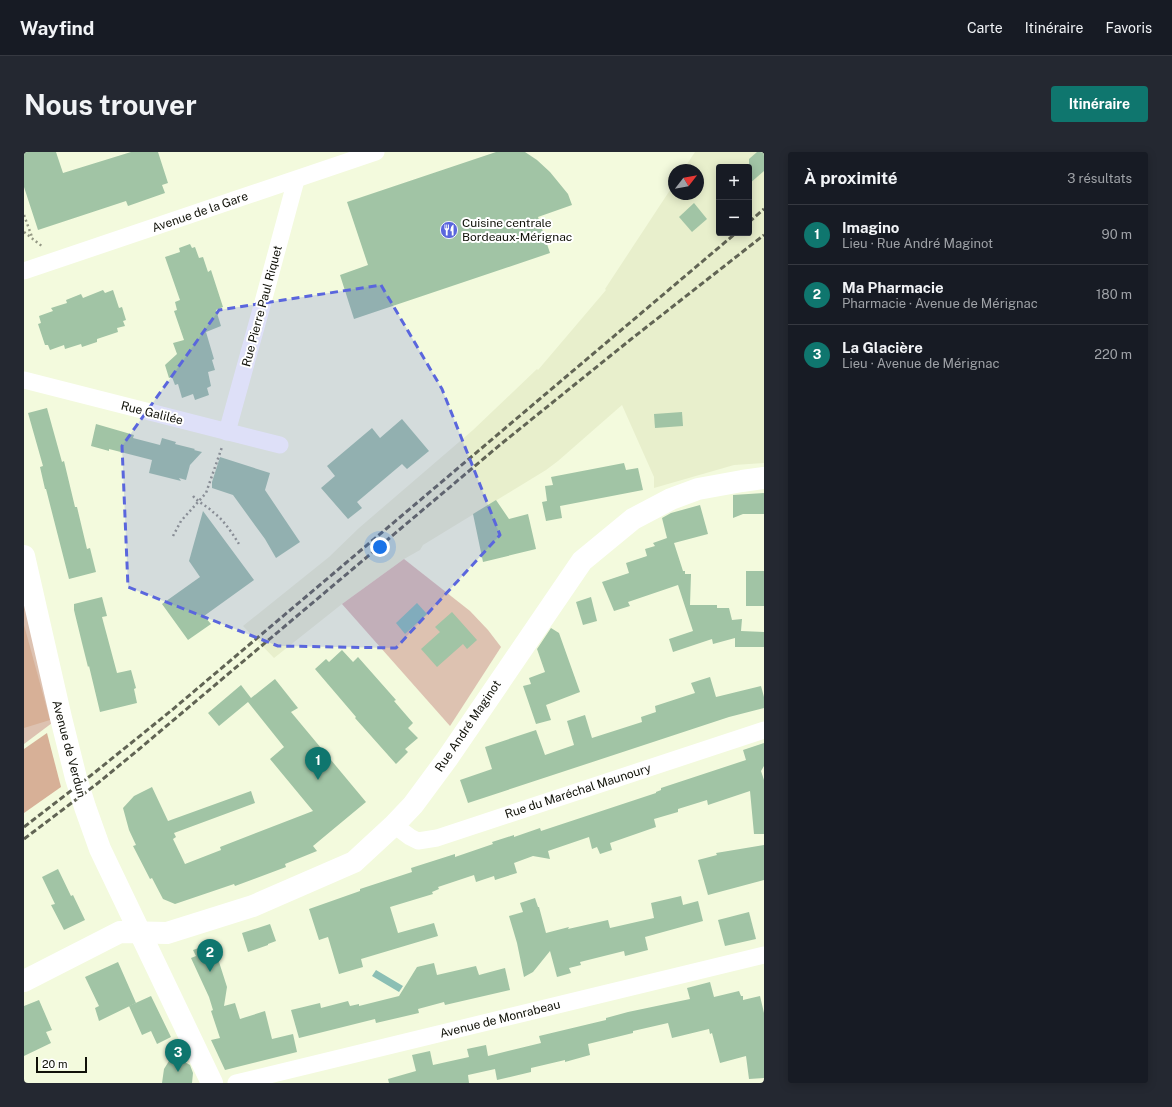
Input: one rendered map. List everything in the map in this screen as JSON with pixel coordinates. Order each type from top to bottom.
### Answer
[{"type":"street","name":"Avenue de la Gare","points":[[24,271],[376,152]]},
{"type":"street","name":"Rue Pierre Paul Riquet","points":[[227,432],[264,302],[296,180]]},
{"type":"street","name":"Rue Galilée","points":[[24,380],[280,445]]},
{"type":"street","name":"Rue André Maginot","points":[[24,981],[120,932],[167,932],[253,906],[354,862],[413,805],[447,759],[582,561],[633,519],[671,499],[698,489],[764,478]]},
{"type":"street","name":"Avenue de Verdun","points":[[24,556],[61,718],[85,807],[100,849],[212,1083]]},
{"type":"street","name":"Rue du Maréchal Maunoury","points":[[394,825],[418,841],[437,838],[764,730]]},
{"type":"street","name":"Avenue de Monrabeau","points":[[236,1083],[764,955]]},
{"type":"path","points":[[24,215],[32,238]]},
{"type":"path","points":[[173,536],[181,521],[206,493],[227,432]]},
{"type":"path","points":[[193,496],[198,502],[214,512],[232,533],[239,544]]},
{"type":"highlighted area","points":[[381,285],[442,389],[500,535],[396,648],[278,646],[128,587],[122,446],[219,310]]},
{"type":"shaded area","points":[[695,152],[764,152],[764,463],[734,465],[654,488],[654,477],[622,405],[546,470],[423,545],[420,550],[404,559],[342,604],[274,658],[243,626],[329,557],[359,528],[473,430],[537,369],[538,370],[606,290],[605,289],[668,193],[668,200],[704,200],[704,164],[687,164]]},
{"type":"shaded area","points":[[404,559],[470,611],[488,630],[501,647],[450,726],[342,604]]},
{"type":"shaded area","points":[[24,595],[56,720],[24,744]]},
{"type":"shaded area","points":[[24,625],[50,720],[24,728]]},
{"type":"shaded area","points":[[47,733],[61,787],[24,813],[24,749]]},
{"type":"water","points":[[417,603],[427,614],[405,634],[396,623]]},
{"type":"water","points":[[376,970],[403,986],[399,992],[372,976]]},
{"type":"building","points":[[24,152],[56,152],[63,173],[131,152],[158,152],[168,183],[162,185],[165,193],[128,206],[126,201],[38,230],[24,187]]},
{"type":"building","name":"Cuisine centrale Bordeaux-Mérignac","points":[[496,152],[525,152],[537,160],[550,172],[568,194],[572,205],[538,217],[550,253],[354,319],[340,275],[368,265],[347,202]]},
{"type":"building","points":[[757,152],[764,152],[764,171],[752,181],[752,164],[749,164],[749,159]]},
{"type":"building","points":[[694,203],[707,219],[692,232],[679,217]]},
{"type":"building","points":[[190,244],[192,248],[195,247],[199,258],[203,257],[208,272],[211,270],[223,307],[216,310],[221,326],[206,332],[214,359],[212,360],[215,370],[208,372],[211,386],[207,388],[209,395],[195,400],[193,394],[182,398],[178,384],[175,385],[172,377],[169,378],[165,365],[177,354],[173,343],[184,340],[174,311],[177,310],[175,302],[180,300],[165,257],[180,252],[179,248]]},
{"type":"building","points":[[103,290],[105,293],[113,290],[119,308],[122,307],[126,320],[123,321],[125,326],[117,328],[118,332],[97,339],[97,342],[82,347],[81,344],[65,349],[64,345],[50,350],[48,345],[45,345],[38,324],[41,323],[39,316],[53,311],[51,308],[67,303],[66,300],[81,294],[83,298]]},
{"type":"building","points":[[47,408],[62,462],[64,461],[87,549],[90,548],[96,572],[69,579],[45,489],[40,467],[43,466],[28,413]]},
{"type":"building","points":[[682,412],[683,426],[655,428],[654,414]]},
{"type":"building","points":[[402,419],[429,451],[407,469],[402,464],[357,502],[362,508],[348,519],[321,488],[335,476],[327,466],[372,428],[380,438]]},
{"type":"building","points":[[96,424],[134,435],[133,438],[160,445],[162,438],[176,442],[175,444],[202,452],[190,465],[186,480],[179,478],[181,481],[149,473],[152,460],[91,446]]},
{"type":"building","points":[[220,457],[270,473],[265,490],[300,542],[276,558],[265,539],[233,495],[212,488],[212,482]]},
{"type":"building","points":[[624,463],[626,470],[638,468],[643,490],[560,506],[562,518],[546,521],[542,502],[547,501],[545,486],[553,485],[551,477]]},
{"type":"building","points":[[764,493],[764,514],[743,514],[733,518],[733,495]]},
{"type":"building","points":[[496,500],[509,519],[528,514],[536,549],[483,562],[473,514]]},
{"type":"building","points":[[700,505],[708,534],[674,543],[683,571],[685,571],[685,574],[691,574],[690,605],[717,605],[717,608],[729,608],[732,620],[742,619],[741,631],[764,632],[764,647],[735,647],[735,638],[713,644],[712,639],[673,652],[669,639],[693,631],[678,585],[628,602],[630,606],[614,611],[602,582],[629,573],[626,563],[647,556],[645,549],[655,546],[653,543],[667,538],[662,518],[671,513]]},
{"type":"building","points":[[203,511],[254,580],[204,616],[211,624],[188,640],[162,604],[200,577],[189,561]]},
{"type":"building","points":[[746,571],[764,571],[764,606],[746,606]]},
{"type":"building","points":[[102,597],[107,616],[102,617],[117,673],[131,670],[136,688],[134,689],[137,703],[100,712],[74,610],[74,604]]},
{"type":"building","points":[[591,597],[597,621],[583,625],[576,602]]},
{"type":"building","points":[[452,612],[477,640],[467,649],[463,644],[437,667],[421,649],[440,632],[435,627]]},
{"type":"building","points":[[551,628],[559,633],[580,692],[546,705],[551,720],[536,724],[523,686],[531,684],[529,678],[545,672],[537,649]]},
{"type":"building","points":[[342,650],[353,662],[358,657],[396,700],[394,701],[413,723],[408,728],[418,738],[405,749],[408,752],[396,764],[355,718],[356,717],[315,669],[326,659],[329,662]]},
{"type":"building","points":[[710,677],[716,697],[761,686],[764,697],[764,708],[729,717],[468,803],[460,780],[492,769],[485,747],[536,730],[545,755],[574,745],[567,721],[585,715],[592,738],[642,722],[641,717],[656,712],[655,706],[695,693],[691,683]]},
{"type":"building","points":[[275,679],[298,708],[291,712],[366,802],[313,846],[317,851],[285,864],[286,867],[235,886],[234,884],[175,904],[163,899],[152,878],[150,879],[133,846],[136,845],[129,830],[123,808],[134,796],[152,787],[168,821],[251,791],[255,803],[174,833],[176,837],[173,839],[185,864],[221,850],[220,847],[313,811],[270,759],[284,747],[248,702],[219,726],[208,713],[241,685],[251,698]]},
{"type":"building","points":[[764,743],[764,766],[761,771],[764,780],[764,834],[754,834],[750,791],[708,805],[707,800],[678,809],[678,812],[654,819],[656,827],[610,843],[612,850],[600,854],[597,847],[592,849],[589,837],[548,851],[550,859],[533,856],[514,863],[517,873],[495,880],[494,876],[476,882],[474,875],[438,887],[439,889],[432,892],[433,894],[390,907],[398,933],[434,923],[438,936],[361,959],[363,967],[339,974],[328,937],[319,940],[309,909],[360,891],[360,889],[412,872],[411,868],[455,854],[455,857],[514,835],[514,837],[540,828],[541,831],[656,793],[661,790],[661,788],[746,760],[743,750]]},
{"type":"building","points":[[764,845],[764,880],[708,895],[698,860],[717,855],[716,853]]},
{"type":"building","points":[[58,869],[85,920],[64,930],[51,905],[55,904],[42,877]]},
{"type":"building","points":[[681,896],[683,905],[698,901],[703,921],[645,937],[648,950],[625,956],[624,951],[580,962],[581,965],[569,968],[571,973],[557,977],[550,951],[533,972],[524,977],[517,943],[509,916],[523,912],[520,903],[535,898],[546,933],[608,920],[610,928],[654,918],[651,903]]},
{"type":"building","points":[[749,912],[756,939],[725,946],[718,920]]},
{"type":"building","points":[[270,924],[276,941],[248,952],[242,933]]},
{"type":"building","points":[[213,943],[227,987],[224,1006],[235,1003],[240,1019],[265,1011],[272,1039],[293,1034],[297,1052],[225,1070],[211,1040],[220,1038],[211,1011],[213,1010],[209,997],[191,958],[196,956],[193,950]]},
{"type":"building","points":[[118,962],[136,1003],[99,1021],[95,1008],[99,1006],[85,977]]},
{"type":"building","points":[[434,963],[437,975],[476,966],[479,975],[505,968],[510,990],[445,1005],[444,1002],[418,1009],[419,1013],[376,1023],[375,1019],[299,1038],[291,1010],[320,1003],[321,1008],[348,1001],[350,1006],[359,1004],[359,1006],[399,996],[417,967]]},
{"type":"building","points":[[710,982],[714,997],[739,991],[741,996],[743,996],[743,1000],[760,996],[764,1013],[764,1078],[749,1079],[746,1056],[720,1063],[712,1033],[710,1034],[709,1029],[672,1038],[668,1023],[588,1044],[590,1055],[565,1062],[565,1060],[531,1068],[531,1072],[497,1080],[495,1069],[468,1075],[469,1083],[389,1083],[388,1079],[416,1071],[412,1055],[430,1051],[433,1065],[469,1057],[467,1049],[486,1045],[488,1056],[541,1043],[539,1036],[606,1020],[606,1018],[628,1012],[690,999],[687,988]]},
{"type":"building","points":[[151,996],[171,1037],[157,1044],[151,1031],[142,1035],[129,1006]]},
{"type":"building","points":[[39,1000],[52,1030],[46,1032],[51,1043],[24,1056],[24,1006]]},
{"type":"building","points":[[177,1048],[183,1061],[190,1065],[193,1073],[192,1083],[162,1083],[164,1069]]},
{"type":"railway","points":[[752,219],[764,209]]},
{"type":"railway","points":[[24,839],[98,783],[138,750],[501,444],[764,235]]},
{"type":"railway","points":[[24,827],[172,710],[732,236]]},
{"type":"place","name":"Cuisine centrale Bordeaux-Mérignac","points":[[449,230]]},
{"type":"place","name":"Imagino","points":[[318,780]]},
{"type":"place","name":"Ma Pharmacie","points":[[210,972]]},
{"type":"place","name":"La Glacière","points":[[178,1072]]}]
